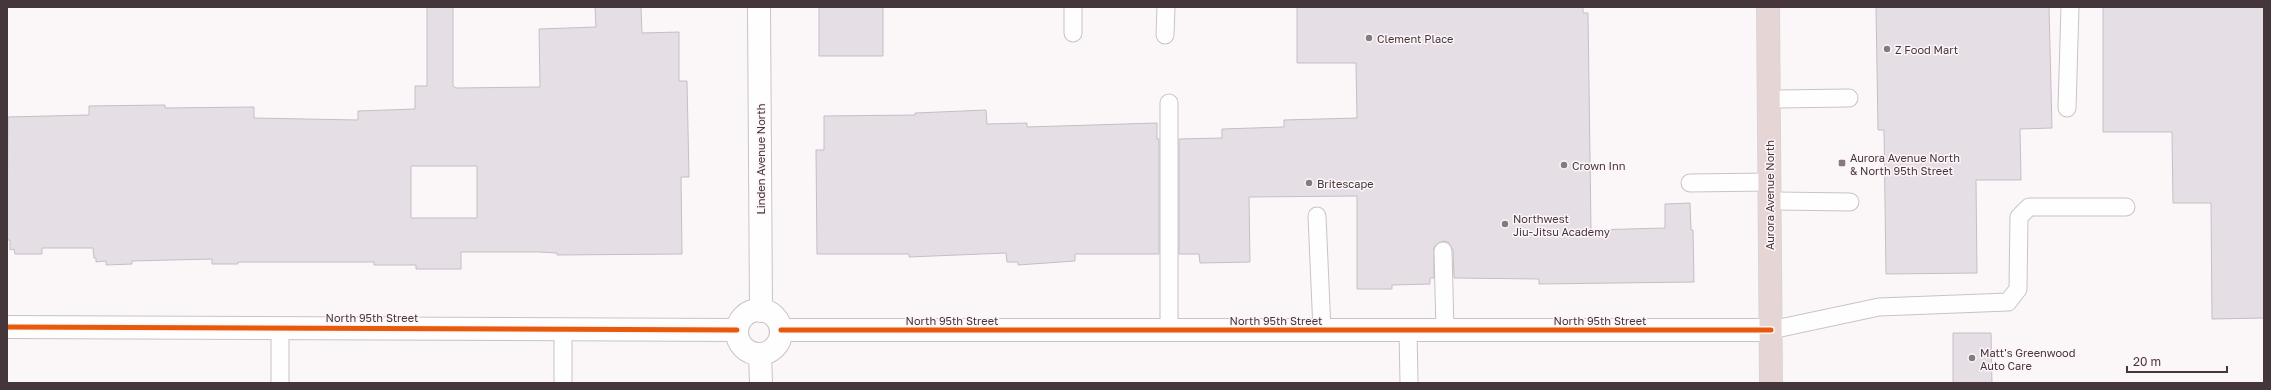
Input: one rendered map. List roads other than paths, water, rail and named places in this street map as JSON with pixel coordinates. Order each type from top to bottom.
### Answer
[{"type":"highway","name":"Aurora Avenue North","points":[[1768,7],[1771,383]]},
{"type":"street","name":"Linden Avenue North","points":[[759,7],[761,311]]},
{"type":"street","points":[[761,311],[770,313],[775,318],[781,330],[780,337],[774,349],[760,355],[745,350],[737,337],[737,330],[744,316],[750,312],[761,311]]},
{"type":"street","name":"North 95th Street","points":[[7,327],[737,330]]},
{"type":"street","name":"North 95th Street","points":[[781,330],[1771,330]]},
{"type":"street","points":[[760,355],[761,383]]},
{"type":"lane","points":[[1073,7],[1073,33]]},
{"type":"lane","points":[[1165,35],[1166,7]]},
{"type":"lane","points":[[2067,108],[2070,7]]},
{"type":"lane","points":[[1769,99],[1849,98]]},
{"type":"lane","points":[[1169,103],[1169,330]]},
{"type":"lane","points":[[1690,183],[1769,191],[1850,202]]},
{"type":"lane","points":[[1771,330],[1879,307],[2008,302],[2018,289],[2019,217],[2029,207],[2126,207]]},
{"type":"lane","points":[[1316,216],[1322,330]]},
{"type":"lane","points":[[1443,251],[1445,330]]},
{"type":"lane","points":[[280,328],[280,383]]},
{"type":"lane","points":[[563,329],[563,383]]},
{"type":"lane","points":[[1408,330],[1410,383]]},
{"type":"place","name":"Clement Place","points":[[1369,38]]},
{"type":"place","name":"Z Food Mart","points":[[1887,49]]},
{"type":"place","name":"Aurora Avenue North & North 95th Street","points":[[1842,163]]},
{"type":"place","name":"Crown Inn","points":[[1564,165]]},
{"type":"place","name":"Britescape","points":[[1309,183]]},
{"type":"place","name":"Northwest Jiu-Jitsu Academy","points":[[1505,224]]},
{"type":"place","name":"Matt's Greenwood Auto Care","points":[[1972,358]]}]
